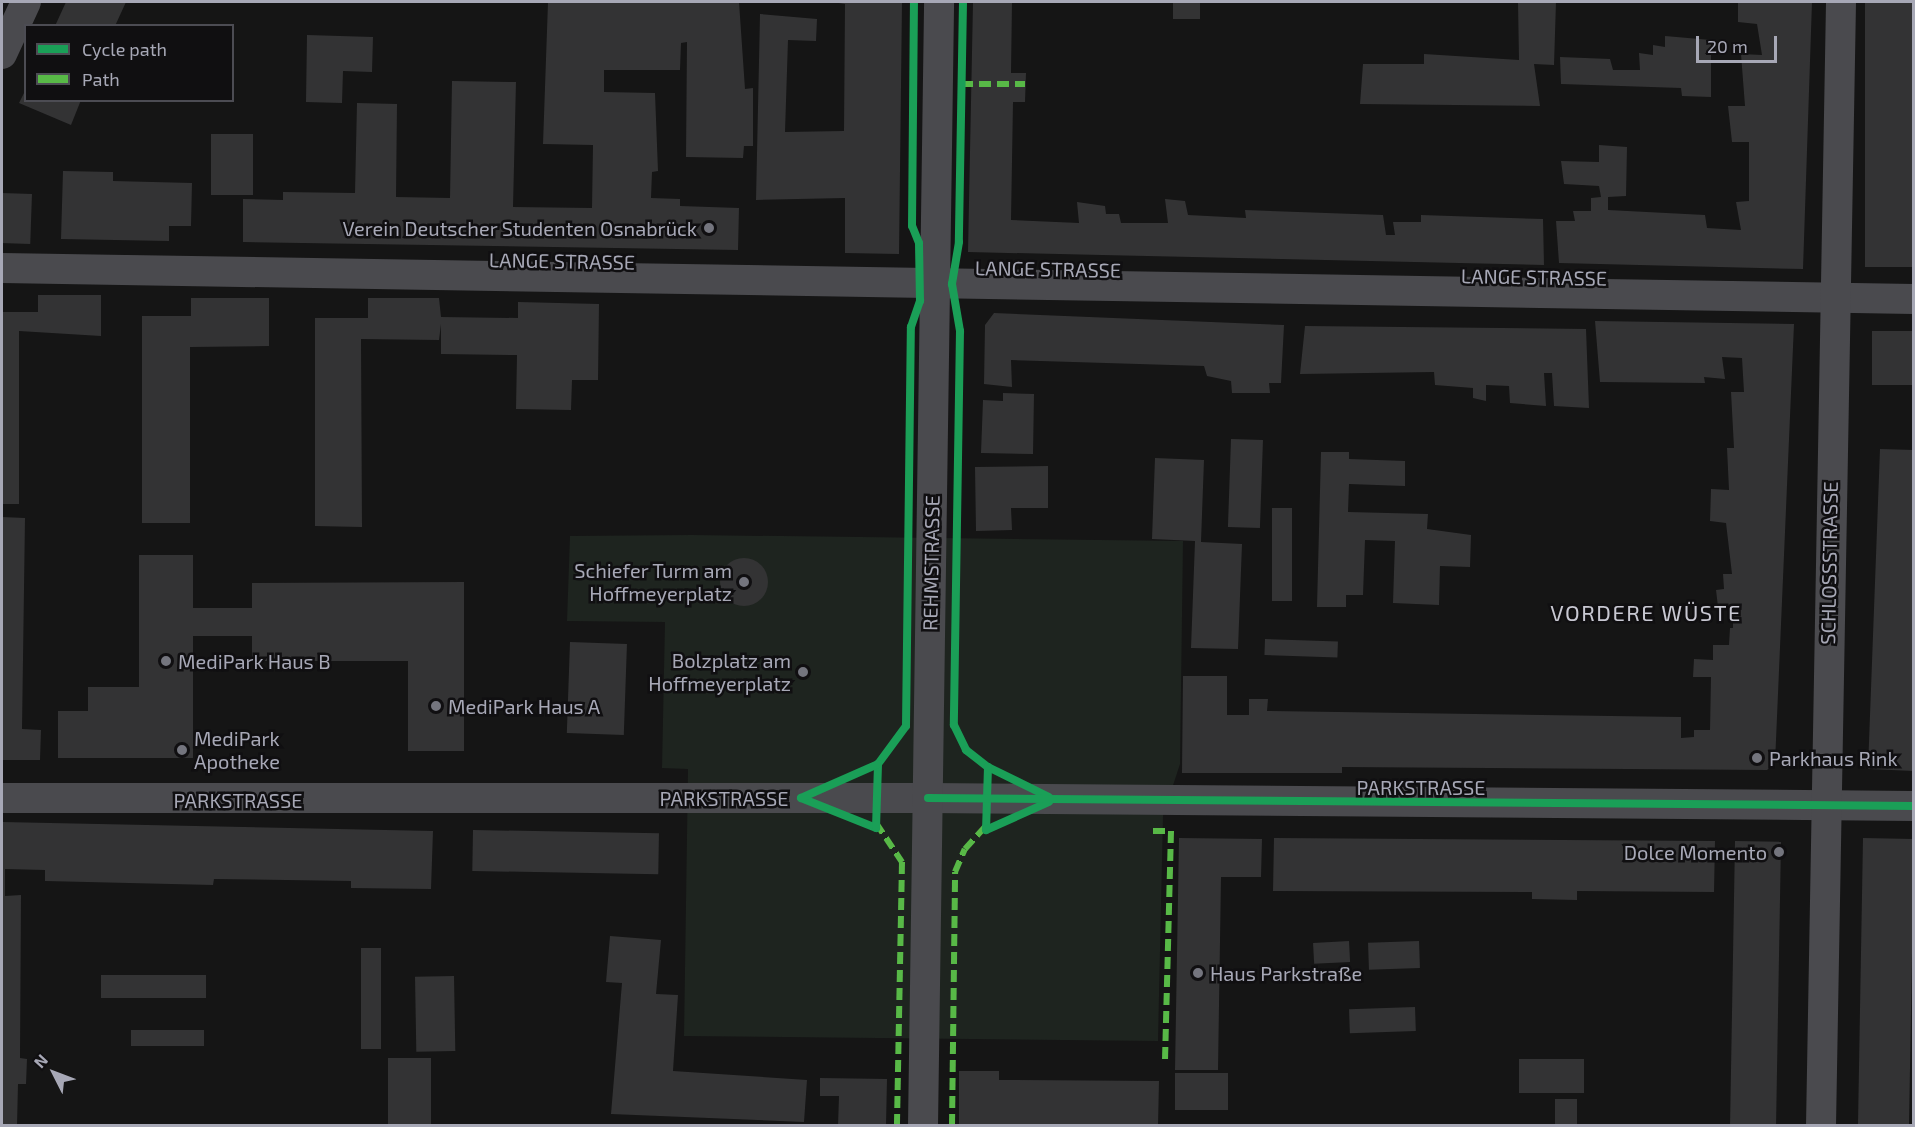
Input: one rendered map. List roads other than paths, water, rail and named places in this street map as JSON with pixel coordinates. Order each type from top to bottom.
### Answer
[{"type":"street","points":[[2,54],[26,2]]},
{"type":"street","name":"REHMSTRASSE","points":[[923,1125],[939,2]]},
{"type":"street","name":"SCHLOSSSTRASSE","points":[[1821,1125],[1833,298],[1841,2]]},
{"type":"street","name":"LANGE STRASSE","points":[[2,268],[1914,299]]},
{"type":"street","name":"PARKSTRASSE","points":[[2,798],[928,798],[1914,806]]},
{"type":"place","name":"Verein Deutscher Studenten Osnabrück","points":[[709,228]]},
{"type":"place","name":"Schiefer Turm am Hoffmeyerplatz","points":[[744,582]]},
{"type":"place","name":"MediPark Haus B","points":[[166,661]]},
{"type":"place","name":"Bolzplatz am Hoffmeyerplatz","points":[[803,672]]},
{"type":"place","name":"MediPark Haus A","points":[[436,706]]},
{"type":"place","name":"MediPark Apotheke","points":[[182,750]]},
{"type":"place","name":"Parkhaus Rink","points":[[1757,758]]},
{"type":"place","name":"Dolce Momento","points":[[1779,852]]},
{"type":"place","name":"Haus Parkstraße","points":[[1198,973]]},
{"type":"district","name":"VORDERE WÜSTE","points":[[1646,613]]}]
